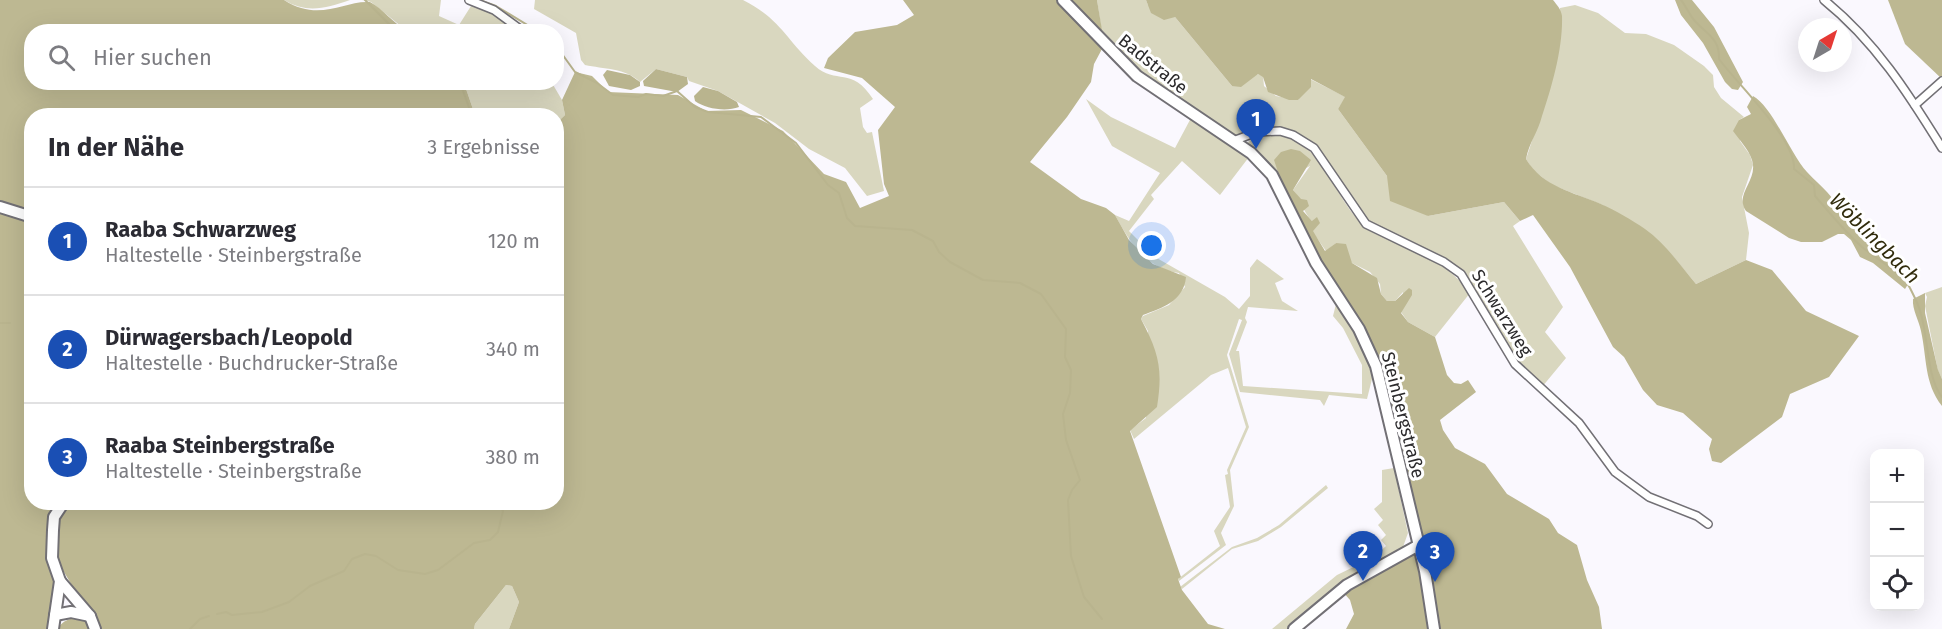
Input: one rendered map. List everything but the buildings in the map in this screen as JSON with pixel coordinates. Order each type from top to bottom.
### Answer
[{"type":"street","points":[[469,0],[494,10],[513,24]]},
{"type":"street","name":"Badstraße","points":[[1063,0],[1137,76],[1233,141]]},
{"type":"street","points":[[1824,0],[1864,35],[1915,105],[1942,148]]},
{"type":"street","points":[[1915,105],[1942,81]]},
{"type":"street","name":"Schwarzweg","points":[[1233,141],[1257,132],[1281,131],[1293,135],[1314,148],[1366,224],[1377,232],[1444,262],[1461,274],[1515,364],[1579,423],[1615,472],[1649,497],[1697,516],[1708,524]]},
{"type":"street","name":"Steinbergstraße","points":[[1233,141],[1257,158],[1272,175],[1316,263],[1369,348],[1384,393],[1427,584],[1434,629]]},
{"type":"street","points":[[0,207],[24,215]]},
{"type":"street","points":[[59,510],[54,517],[52,530],[52,558],[60,581],[90,615],[95,629]]},
{"type":"street","points":[[1294,629],[1347,585],[1417,546]]},
{"type":"street","points":[[53,629],[60,581]]},
{"type":"street","points":[[54,615],[71,612],[90,615]]},
{"type":"shaded area","points":[[0,0],[284,0],[309,10],[331,9],[370,2],[397,24],[24,24],[24,90],[466,90],[473,108],[24,108],[24,212],[0,203]]},
{"type":"shaded area","points":[[284,0],[350,0],[325,7],[309,8]]},
{"type":"shaded area","points":[[362,0],[441,0],[439,16],[457,24],[398,24],[371,2]]},
{"type":"shaded area","points":[[535,0],[743,0],[756,7],[775,23],[815,66],[830,75],[851,79],[865,89],[873,99],[860,108],[863,127],[867,133],[872,132],[884,191],[867,196],[845,168],[809,149],[775,123],[718,91],[689,81],[687,77],[656,69],[640,82],[628,74],[585,65],[581,60],[576,33],[564,24],[534,9]]},
{"type":"shaded area","points":[[903,0],[1097,0],[1103,36],[1102,49],[1094,64],[1091,82],[1067,117],[1030,162],[1081,199],[1106,208],[1115,215],[1129,240],[1153,264],[1186,277],[1177,298],[1143,315],[1141,319],[1156,352],[1160,382],[1159,394],[1157,407],[1130,431],[1181,577],[1178,579],[1182,590],[1208,624],[1225,629],[509,629],[519,602],[512,586],[506,585],[475,624],[474,629],[98,629],[55,557],[58,518],[64,510],[564,510],[565,115],[562,100],[575,72],[592,76],[608,92],[678,95],[706,111],[741,110],[783,131],[824,174],[846,182],[860,208],[889,196],[884,184],[878,130],[895,107],[862,78],[824,68],[828,58],[855,32],[897,25],[914,15]]},
{"type":"shaded area","points":[[1097,0],[1146,0],[1148,5],[1175,17],[1232,86],[1258,74],[1263,76],[1264,86],[1276,96],[1298,100],[1310,79],[1346,97],[1338,109],[1387,176],[1428,216],[1504,202],[1520,221],[1513,226],[1563,307],[1545,332],[1566,358],[1542,387],[1523,371],[1462,273],[1367,222],[1324,158],[1281,129],[1236,137],[1151,83],[1103,39]]},
{"type":"shaded area","points":[[1146,0],[1553,0],[1562,16],[1561,41],[1549,92],[1526,159],[1533,168],[1550,182],[1606,206],[1645,229],[1666,248],[1696,284],[1746,260],[1772,270],[1806,311],[1859,336],[1829,377],[1790,394],[1782,417],[1721,463],[1712,461],[1709,449],[1712,439],[1683,413],[1657,405],[1643,390],[1624,357],[1613,347],[1570,267],[1533,215],[1520,221],[1504,202],[1428,216],[1390,201],[1387,176],[1338,109],[1345,97],[1311,79],[1311,87],[1298,100],[1289,100],[1268,92],[1263,77],[1258,74],[1241,87],[1232,86],[1175,17],[1164,20],[1151,13]]},
{"type":"shaded area","points":[[1675,0],[1692,0],[1714,27],[1743,82],[1738,90],[1732,89],[1725,82],[1703,43],[1681,15]]},
{"type":"shaded area","points":[[1888,0],[1942,0],[1942,79],[1905,44]]},
{"type":"shaded area","points":[[1575,5],[1598,13],[1625,33],[1646,34],[1674,45],[1713,75],[1714,87],[1721,98],[1744,117],[1739,120],[1740,141],[1750,155],[1753,165],[1742,197],[1749,233],[1746,260],[1696,284],[1672,255],[1603,205],[1552,185],[1533,170],[1526,159],[1551,83],[1558,48],[1560,8]]},
{"type":"shaded area","points":[[471,6],[485,9],[512,24],[460,24]]},
{"type":"shaded area","points":[[656,69],[687,77],[688,84],[677,92],[644,86],[643,81]]},
{"type":"shaded area","points":[[607,70],[630,75],[640,82],[640,86],[631,90],[609,86],[603,75]]},
{"type":"shaded area","points":[[703,87],[718,91],[737,102],[739,107],[722,109],[700,104],[695,101],[694,96]]},
{"type":"shaded area","points":[[466,90],[556,90],[564,108],[473,108]]},
{"type":"shaded area","points":[[1753,96],[1767,110],[1801,164],[1832,198],[1842,216],[1910,281],[1905,289],[1873,263],[1860,257],[1851,240],[1844,234],[1838,234],[1822,242],[1801,242],[1789,238],[1746,211],[1743,199],[1753,165],[1748,152],[1733,131],[1739,120],[1751,114],[1747,107]]},
{"type":"shaded area","points":[[1086,99],[1111,117],[1175,148],[1191,118],[1249,157],[1220,195],[1182,161],[1151,195],[1154,199],[1129,231],[1155,257],[1225,297],[1239,309],[1250,296],[1250,268],[1257,259],[1284,279],[1275,283],[1282,301],[1298,311],[1248,307],[1245,318],[1247,322],[1236,351],[1239,351],[1243,386],[1362,394],[1362,365],[1343,328],[1333,316],[1336,304],[1366,350],[1376,378],[1372,379],[1367,399],[1329,395],[1324,406],[1320,400],[1240,392],[1229,354],[1242,320],[1239,319],[1227,355],[1249,427],[1230,470],[1234,506],[1221,533],[1226,545],[1179,581],[1178,579],[1220,546],[1214,531],[1230,507],[1225,475],[1228,474],[1227,470],[1246,427],[1228,368],[1211,375],[1134,439],[1130,430],[1146,418],[1148,331],[1141,319],[1169,305],[1185,287],[1179,273],[1157,266],[1140,253],[1115,215],[1129,221],[1160,173],[1112,146]]},
{"type":"shaded area","points":[[1280,134],[1297,141],[1310,151],[1329,175],[1354,215],[1369,229],[1434,261],[1462,283],[1470,293],[1435,337],[1408,322],[1401,312],[1403,292],[1395,301],[1387,301],[1381,294],[1380,284],[1370,272],[1352,263],[1336,243],[1326,251],[1312,231],[1312,221],[1293,190],[1310,166],[1279,182],[1246,144],[1257,135]]},
{"type":"shaded area","points":[[1291,149],[1300,151],[1311,160],[1293,190],[1301,199],[1307,200],[1309,206],[1303,211],[1312,221],[1317,217],[1320,223],[1313,231],[1325,251],[1336,243],[1346,244],[1352,263],[1377,278],[1381,294],[1387,301],[1395,301],[1409,288],[1412,290],[1412,295],[1401,313],[1408,322],[1435,337],[1447,375],[1454,383],[1461,384],[1468,380],[1476,392],[1440,420],[1443,430],[1455,448],[1485,464],[1507,494],[1549,519],[1558,533],[1577,545],[1587,580],[1599,607],[1602,629],[1434,629],[1387,392],[1279,182],[1281,181],[1274,160],[1281,152]]},
{"type":"shaded area","points":[[0,211],[24,220],[24,510],[59,510],[50,629],[0,629]]},
{"type":"shaded area","points":[[1942,287],[1942,379],[1938,371],[1925,306],[1927,297],[1925,293]]},
{"type":"shaded area","points":[[1925,293],[1925,313],[1942,379],[1942,406],[1929,379],[1921,331],[1914,307],[1913,299]]},
{"type":"shaded area","points":[[1394,468],[1408,533],[1403,547],[1289,629],[1272,629],[1337,575],[1374,557],[1386,546],[1381,540],[1386,535],[1378,525],[1383,520],[1374,509],[1382,502],[1382,470]]},
{"type":"shaded area","points":[[1326,485],[1328,488],[1281,527],[1258,541],[1232,549],[1182,589],[1180,587],[1232,547],[1257,538],[1279,525]]},
{"type":"shaded area","points":[[1417,546],[1429,629],[1346,629],[1354,614],[1350,600],[1343,592]]},
{"type":"shaded area","points":[[506,585],[512,586],[519,602],[509,629],[474,629],[475,624]]},
{"type":"shaded area","points":[[86,617],[91,629],[58,629],[66,621]]},
{"type":"waterway","points":[[365,0],[389,24]]},
{"type":"waterway","points":[[480,0],[496,6],[526,24]]},
{"type":"waterway","name":"Wöblingbach","points":[[1681,0],[1694,20],[1715,41],[1719,59],[1776,128],[1786,143],[1794,169],[1814,185],[1815,196],[1856,241],[1907,283],[1920,311],[1933,380],[1942,397]]},
{"type":"waterway","points":[[564,57],[575,72],[597,83],[613,95],[663,96],[677,91],[695,107],[708,112],[761,117],[796,143],[828,185],[839,193],[847,218],[855,226],[912,230],[933,241],[939,252],[950,262],[983,280],[1020,283],[1041,294],[1066,329],[1065,357],[1071,370],[1070,393],[1063,414],[1066,440],[1080,480],[1068,500],[1071,556],[1084,597],[1102,619]]},
{"type":"waterway","points":[[463,90],[469,108]]},
{"type":"waterway","points":[[0,323],[10,323]]},
{"type":"waterway","points":[[217,614],[262,612],[289,602],[310,586],[344,571],[352,559],[365,554],[376,556],[398,570],[425,574],[438,570],[474,543],[490,540],[498,532],[503,510]]},
{"type":"waterway","points":[[190,629],[200,619],[209,616]]},
{"type":"place","name":"Raaba Schwarzweg","points":[[1256,149]]},
{"type":"place","name":"Dürwagersbach/Leopold","points":[[1363,581]]},
{"type":"place","name":"Raaba Steinbergstraße","points":[[1435,582]]}]
